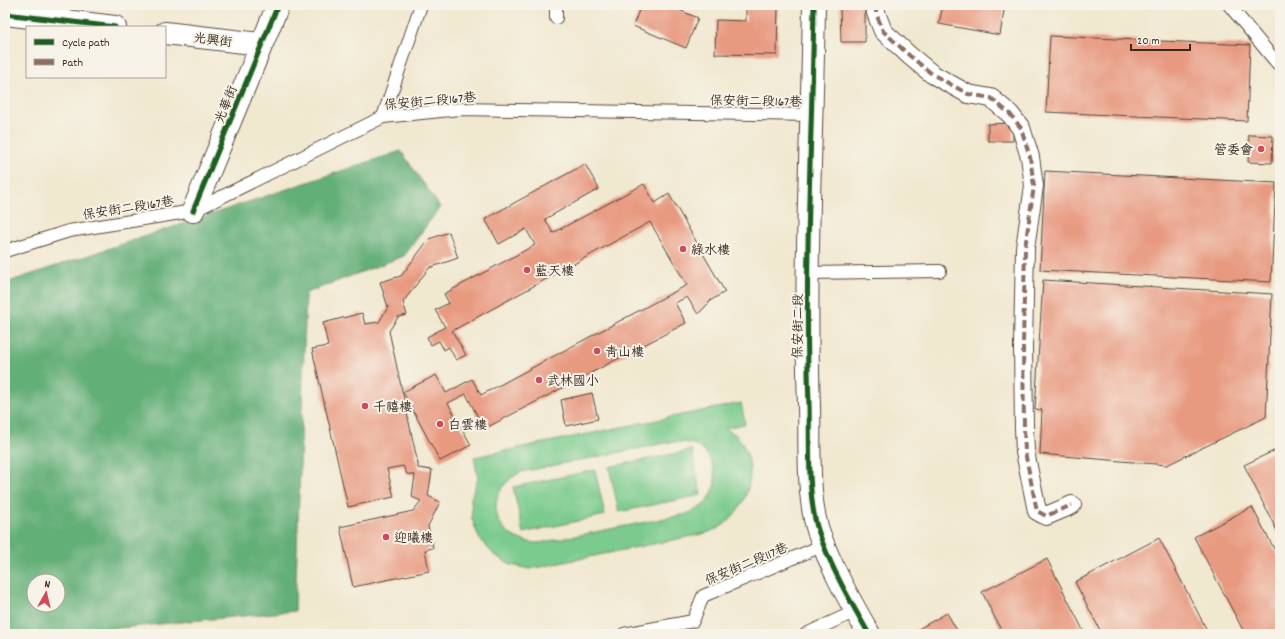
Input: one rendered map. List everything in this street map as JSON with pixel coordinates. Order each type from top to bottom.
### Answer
[{"type":"street","name":"光華街","points":[[193,211],[278,5]]},
{"type":"street","name":"保安街二段","points":[[814,5],[807,346],[814,513],[824,545],[856,611],[869,634]]},
{"type":"street","points":[[876,5],[876,12],[883,30],[910,56],[932,74],[968,94],[991,98],[1010,114],[1021,128],[1030,157],[1034,186],[1025,256],[1023,345],[1025,452],[1037,511],[1046,516],[1072,505]]},
{"type":"street","points":[[5,14],[107,26]]},
{"type":"street","name":"光興街","points":[[166,33],[261,44]]},
{"type":"lane","points":[[383,117],[421,5]]},
{"type":"lane","points":[[556,5],[556,18]]},
{"type":"lane","points":[[1230,5],[1277,63]]},
{"type":"lane","name":"保安街二段167巷","points":[[5,251],[69,231],[193,211],[383,117],[460,109],[785,113],[812,115]]},
{"type":"lane","points":[[808,273],[940,271]]},
{"type":"lane","name":"保安街二段117巷","points":[[624,634],[693,621],[703,596],[824,545]]},
{"type":"lane","points":[[806,634],[856,611]]},
{"type":"green space","points":[[401,151],[440,207],[404,256],[306,293],[295,611],[57,634],[5,634],[5,283]]},
{"type":"green space","points":[[741,403],[745,424],[725,428],[738,437],[745,448],[750,471],[746,494],[741,504],[735,514],[719,528],[707,533],[530,569],[511,565],[493,554],[479,538],[472,519],[471,498],[478,478],[474,457]],"holes":[[[671,442],[690,443],[705,452],[710,459],[715,475],[712,492],[708,500],[687,514],[539,543],[523,541],[511,535],[502,526],[497,515],[496,504],[500,492],[508,481],[521,472]]]},
{"type":"green space","points":[[692,450],[701,495],[619,512],[609,467]]},
{"type":"green space","points":[[595,470],[605,515],[523,533],[513,487]]},
{"type":"building","points":[[641,5],[667,5],[698,18],[686,48],[633,26]]},
{"type":"building","points":[[746,5],[778,5],[777,55],[715,54],[716,20],[746,21]]},
{"type":"building","points":[[840,5],[865,5],[865,42],[841,42]]},
{"type":"building","points":[[943,5],[1005,5],[1000,35],[939,24]]},
{"type":"building","points":[[1050,36],[1250,45],[1247,121],[1046,112]]},
{"type":"building","points":[[1013,123],[1013,141],[988,141],[988,124]]},
{"type":"building","name":"管委會","points":[[1249,135],[1273,136],[1272,163],[1248,162]]},
{"type":"building","points":[[585,164],[599,189],[545,219],[553,233],[644,184],[655,203],[669,194],[725,292],[708,302],[709,303],[698,314],[687,297],[675,303],[686,323],[484,429],[466,394],[448,403],[471,445],[440,461],[403,392],[436,375],[446,393],[472,379],[481,395],[687,285],[650,222],[452,331],[466,355],[456,360],[449,347],[444,350],[439,341],[431,345],[427,337],[445,327],[435,310],[449,303],[444,294],[535,245],[526,229],[499,244],[485,219]]},
{"type":"building","points":[[1045,171],[1276,183],[1271,282],[1040,270]]},
{"type":"building","name":"千禧樓","points":[[449,232],[458,258],[429,268],[403,302],[407,315],[398,317],[389,331],[418,468],[432,470],[428,496],[440,502],[428,526],[433,548],[425,550],[429,571],[353,587],[340,527],[413,511],[421,501],[412,497],[415,475],[407,474],[403,466],[387,469],[394,497],[348,507],[312,349],[328,346],[323,323],[362,313],[365,324],[379,322],[388,307],[380,282],[401,276],[429,239]]},
{"type":"building","points":[[1043,280],[1272,294],[1266,417],[1167,465],[1040,454],[1042,410],[1035,409]]},
{"type":"building","points":[[592,393],[598,419],[566,426],[561,400]]},
{"type":"building","points":[[1280,448],[1280,537],[1244,465]]},
{"type":"building","points":[[1252,507],[1280,560],[1280,634],[1245,634],[1194,537]]},
{"type":"building","points":[[1159,538],[1209,634],[1102,634],[1075,582]]},
{"type":"building","points":[[1047,559],[1085,634],[1003,634],[982,592]]},
{"type":"building","points":[[947,613],[959,634],[913,634],[913,632]]},
{"type":"marked path","points":[[876,5],[876,13],[883,31],[910,56],[932,74],[968,94],[991,98],[1010,114],[1021,128],[1030,157],[1034,186],[1025,248],[1023,345],[1025,452],[1037,511],[1046,516],[1072,505]]},
{"type":"cycle path","points":[[193,211],[278,5]]},
{"type":"cycle path","points":[[814,5],[807,305],[809,452],[812,502],[814,517],[828,557],[869,634]]},
{"type":"cycle path","points":[[5,14],[107,26]]},
{"type":"place","name":"管委會","points":[[1261,149]]},
{"type":"place","name":"綠水樓","points":[[683,249]]},
{"type":"place","name":"藍天樓","points":[[527,270]]},
{"type":"place","name":"青山樓","points":[[597,351]]},
{"type":"place","name":"武林國小","points":[[539,380]]},
{"type":"place","name":"千禧樓","points":[[365,406]]},
{"type":"place","name":"白雲樓","points":[[440,424]]},
{"type":"place","name":"迎曦樓","points":[[386,537]]}]
